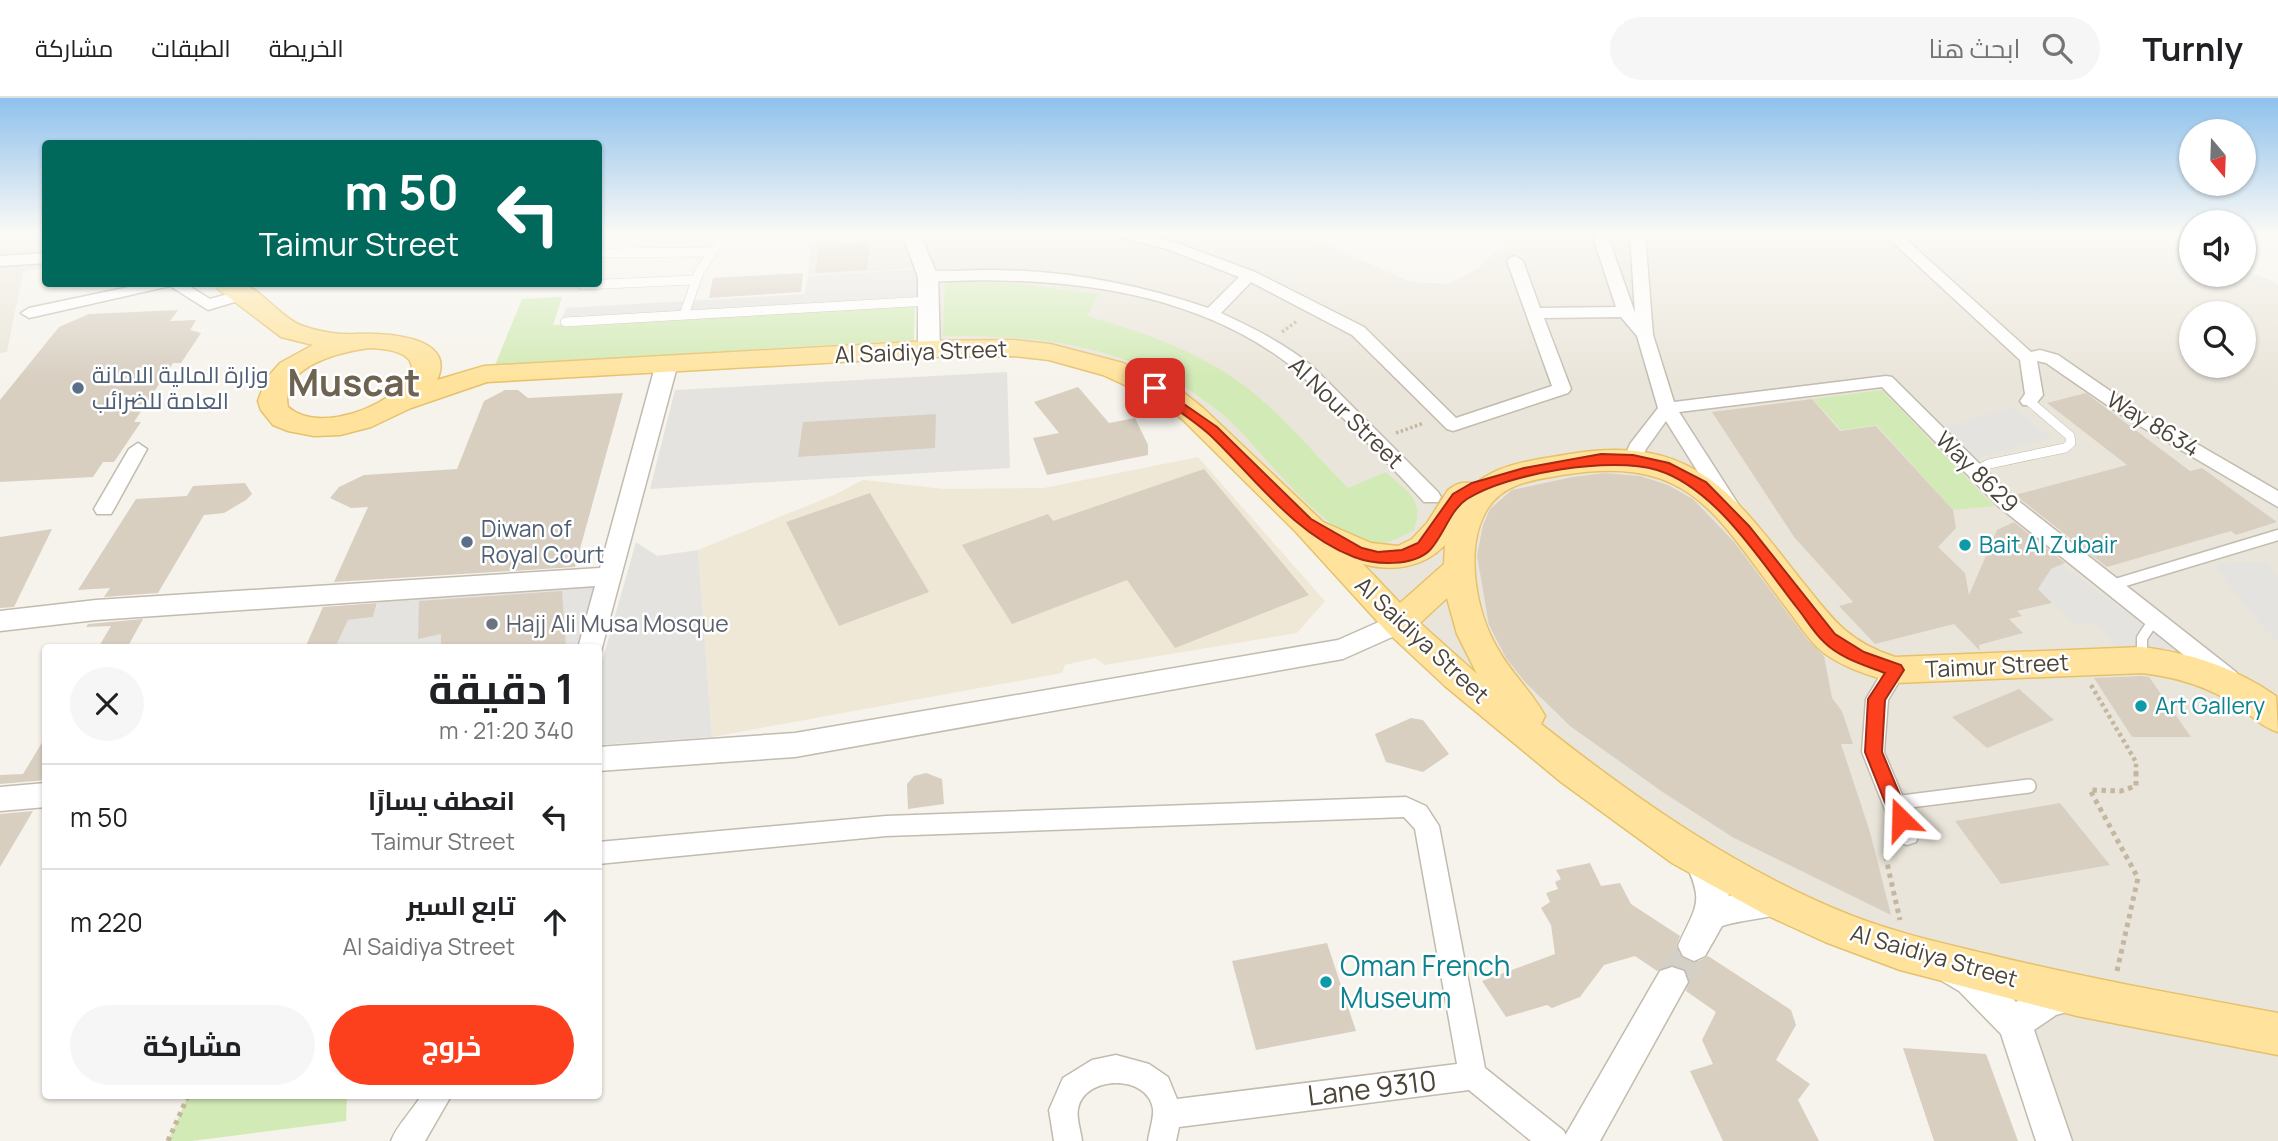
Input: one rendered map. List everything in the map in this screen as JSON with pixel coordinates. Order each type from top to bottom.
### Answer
[{"type":"main road","points":[[234,289],[290,331],[320,339],[355,342]]},
{"type":"main road","points":[[290,331],[289,356],[272,402],[279,415],[296,424],[311,427],[337,426],[364,420],[401,402],[425,376],[425,359],[421,352]]},
{"type":"main road","name":"Al Saidiya Street","points":[[355,342],[395,340],[451,365],[484,374]]},
{"type":"main road","points":[[276,386],[288,372],[307,359],[330,348],[355,342]]},
{"type":"main road","name":"Al Saidiya Street","points":[[401,402],[484,374],[974,346],[1050,352],[1083,360],[1142,380],[1169,396],[1213,430],[1306,523],[1399,623],[1457,677],[1574,771],[1698,857],[1778,901],[1839,929],[1919,955],[2092,999],[2278,1034]]},
{"type":"main road","name":"Taimur Street","points":[[1306,523],[1358,553],[1378,557],[1404,556],[1424,547],[1459,497],[1477,487],[1524,473],[1601,458],[1633,459],[1664,467],[1701,486],[1744,530],[1829,638],[1854,654],[1895,670],[2142,660],[2165,662],[2202,672],[2246,692],[2278,718]]},
{"type":"main road","points":[[1495,483],[1476,502],[1464,522],[1459,568],[1469,621],[1497,678],[1574,771]]},
{"type":"main road","points":[[1399,623],[1459,568]]},
{"type":"street","points":[[928,283],[929,349]]},
{"type":"street","name":"Al Nour Street","points":[[1087,283],[1117,287],[1211,314],[1289,356],[1376,440],[1431,498]]},
{"type":"street","points":[[1211,314],[1242,283]]},
{"type":"street","points":[[1265,283],[1358,331],[1453,425],[1562,388],[1523,283]]},
{"type":"street","points":[[1623,283],[1626,312],[1644,335]]},
{"type":"street","points":[[1631,283],[1667,408],[1744,530]]},
{"type":"street","points":[[1945,283],[2028,358],[2034,395],[2029,401]]},
{"type":"street","points":[[69,304],[71,287]]},
{"type":"street","points":[[29,313],[149,287]]},
{"type":"street","points":[[181,287],[208,305],[234,289]]},
{"type":"street","points":[[1534,313],[1626,312]]},
{"type":"street","name":"Way 8634","points":[[2028,358],[2040,355],[2052,359],[2129,412],[2278,500]]},
{"type":"street","points":[[592,644],[667,363]]},
{"type":"street","name":"Way 8629","points":[[1667,408],[1886,382],[2022,516],[2246,692]]},
{"type":"street","points":[[1633,459],[1637,448],[1667,408]]},
{"type":"street","points":[[104,509],[138,449]]},
{"type":"street","points":[[0,621],[84,611],[610,576]]},
{"type":"street","points":[[602,759],[794,746],[1343,649],[1399,623]]},
{"type":"street","points":[[1895,670],[1877,699],[1873,752],[1907,835]]},
{"type":"street","points":[[0,799],[42,795]]},
{"type":"street","points":[[602,853],[886,826],[1406,807],[1418,813],[1427,826],[1473,1076],[1554,1141]]},
{"type":"street","points":[[1694,946],[1714,914],[1710,885],[1698,857]]},
{"type":"street","points":[[1714,914],[1745,905],[1778,901]]},
{"type":"street","points":[[1919,955],[1971,980],[2015,1025],[2054,1141]]},
{"type":"street","points":[[1580,1141],[1672,982]]},
{"type":"street","points":[[2015,1025],[2030,1011],[2053,998],[2092,999]]},
{"type":"street","points":[[1068,1141],[1063,1116],[1066,1101],[1084,1077],[1097,1070],[1112,1067],[1140,1073],[1160,1091],[1167,1114],[1162,1141]]},
{"type":"street","name":"Lane 9310","points":[[1167,1114],[1473,1076]]},
{"type":"street","points":[[405,1141],[418,1128],[435,1099]]},
{"type":"lane","points":[[602,284],[634,283]]},
{"type":"lane","points":[[684,315],[692,283]]},
{"type":"lane","points":[[565,322],[928,301]]},
{"type":"lane","points":[[1978,474],[1979,469],[1990,464],[2065,448],[2071,443],[2070,436],[2029,401]]},
{"type":"lane","points":[[2112,585],[2278,535]]},
{"type":"lane","points":[[2142,660],[2140,644],[2144,630],[2154,620]]},
{"type":"lane","points":[[1894,803],[2029,786]]},
{"type":"path","points":[[1267,343],[1315,307]]},
{"type":"path","points":[[1376,440],[1444,416]]},
{"type":"path","points":[[2077,662],[2136,762],[2136,786],[2121,791],[2090,790],[2138,878],[2123,948],[2092,999]]},
{"type":"path","points":[[1907,835],[1885,854],[1900,914],[1919,955]]},
{"type":"path","points":[[167,1141],[187,1099]]},
{"type":"shaded area","points":[[0,283],[21,283],[7,352],[0,353]]},
{"type":"shaded area","points":[[807,283],[924,283],[923,299],[562,319],[566,308],[805,294]]},
{"type":"shaded area","points":[[921,283],[2179,283],[2179,287],[2256,287],[2256,283],[2275,283],[2278,285],[2278,1141],[2043,1141],[1997,1017],[1909,957],[1777,897],[1525,726],[1173,395],[1065,354],[917,346]]},
{"type":"shaded area","points":[[1007,372],[1010,468],[650,489],[675,390]]},
{"type":"shaded area","points":[[2014,408],[2052,438],[1974,459],[1937,428]]},
{"type":"shaded area","points":[[1198,457],[1325,601],[1297,633],[1105,665],[1095,658],[1065,665],[1062,673],[712,737],[698,550],[834,495],[863,480],[944,489],[1044,488]]},
{"type":"shaded area","points":[[636,542],[657,556],[698,550],[712,737],[602,745],[602,661]]},
{"type":"shaded area","points":[[2266,562],[2278,576],[2278,642],[2257,621],[2212,563]]},
{"type":"shaded area","points":[[2062,565],[2176,649],[2116,649],[2096,624],[2074,624],[2031,582],[2045,580],[2051,569]]},
{"type":"shaded area","points":[[595,585],[579,644],[337,644],[348,620],[373,617],[379,599]]},
{"type":"green space","points":[[945,283],[1009,283],[1099,294],[1087,316],[1176,347],[1239,381],[1281,418],[1348,488],[1386,472],[1416,503],[1417,519],[1414,530],[1380,544],[1361,541],[1340,530],[1298,494],[1227,418],[1191,391],[1151,370],[1094,350],[1064,344],[1005,337],[943,336]]},
{"type":"green space","points":[[562,297],[553,325],[915,304],[914,340],[495,365],[522,299]]},
{"type":"green space","points":[[1882,390],[1995,506],[1953,510],[1877,425],[1841,430],[1813,399]]},
{"type":"green space","points":[[187,1099],[347,1099],[346,1121],[192,1141],[168,1141]]},
{"type":"building","points":[[712,283],[802,283],[801,292],[709,298]]},
{"type":"building","name":"وزارة المالية الامانة العامة للضرائب","points":[[178,310],[170,321],[196,320],[190,330],[201,333],[181,363],[173,363],[134,422],[141,422],[114,462],[103,462],[93,477],[0,482],[0,400],[59,327],[89,314]]},
{"type":"building","points":[[1078,387],[1109,423],[1135,418],[1148,445],[1148,455],[1047,475],[1033,438],[1059,433],[1034,402]]},
{"type":"building","name":"Diwan of Royal Court","points":[[505,390],[518,390],[528,398],[623,393],[575,567],[334,582],[368,507],[351,508],[330,498],[339,487],[364,475],[457,469],[484,401]]},
{"type":"building","points":[[2086,393],[2190,471],[2202,468],[2277,522],[2236,535],[2231,531],[2107,567],[2015,495],[2127,465],[2047,403]]},
{"type":"building","points":[[1812,399],[1840,431],[1876,426],[1953,510],[1956,528],[1938,547],[1965,573],[1969,595],[1997,530],[2014,522],[2065,563],[2051,569],[2038,589],[2052,603],[2017,611],[2022,616],[2009,619],[2023,633],[1979,645],[1980,651],[1954,624],[1875,644],[1839,606],[1853,602],[1794,537],[1712,412]]},
{"type":"building","points":[[936,414],[935,448],[798,457],[803,422]]},
{"type":"building","points":[[1204,469],[1309,595],[1175,648],[1127,580],[1012,624],[962,545],[1048,514],[1053,521]]},
{"type":"building","points":[[1605,473],[1640,476],[1668,485],[1693,499],[1735,543],[1807,639],[1824,656],[1832,698],[1842,711],[1853,744],[1841,744],[1870,832],[1891,915],[1734,838],[1664,793],[1570,726],[1525,682],[1506,658],[1489,625],[1477,556],[1483,525],[1490,509],[1512,490]]},
{"type":"building","points":[[245,483],[252,494],[224,513],[204,515],[158,593],[104,597],[110,588],[78,590],[136,499],[187,496],[193,486]]},
{"type":"building","points":[[870,493],[929,592],[839,626],[786,522]]},
{"type":"building","points":[[52,529],[14,607],[0,608],[0,537]]},
{"type":"building","name":"Hajj Ali Musa Mosque","points":[[562,591],[566,644],[441,644],[441,634],[418,639],[419,601]]},
{"type":"building","points":[[377,603],[373,617],[348,620],[337,644],[307,644],[323,607]]},
{"type":"building","points":[[143,619],[129,644],[100,644],[111,626],[86,627],[88,624]]},
{"type":"building","name":"Art Gallery","points":[[2149,677],[2191,737],[2132,737],[2094,678]]},
{"type":"building","points":[[2019,689],[2054,720],[1987,748],[1952,717]]},
{"type":"building","points":[[1411,718],[1423,720],[1449,754],[1423,772],[1386,762],[1375,734]]},
{"type":"building","points":[[42,743],[42,780],[0,784],[0,775],[23,774]]},
{"type":"building","points":[[926,773],[942,779],[944,804],[908,809],[907,784],[914,776]]},
{"type":"building","points":[[2060,803],[2110,865],[2001,884],[1955,821]]},
{"type":"building","points":[[33,811],[0,867],[0,814]]},
{"type":"building","points":[[1590,863],[1601,886],[1620,883],[1631,904],[1680,936],[1676,947],[1682,958],[1695,963],[1708,956],[1791,1010],[1796,1025],[1776,1060],[1810,1084],[1798,1100],[1819,1141],[1723,1141],[1690,1071],[1713,1064],[1702,1040],[1716,1012],[1686,991],[1690,981],[1685,969],[1671,965],[1657,971],[1635,956],[1604,965],[1580,997],[1552,1008],[1547,1005],[1506,1017],[1482,981],[1555,954],[1551,925],[1541,908],[1550,902],[1546,893],[1558,889],[1555,882],[1561,879],[1556,870]]},
{"type":"building","points":[[1327,943],[1356,1031],[1256,1050],[1232,961]]},
{"type":"building","points":[[1903,1048],[1986,1054],[2018,1141],[1934,1141]]},
{"type":"tunnel","points":[[1672,982],[1694,946]]},
{"type":"place","name":"وزارة المالية الامانة العامة للضرائب","points":[[78,388]]},
{"type":"place","name":"Diwan of Royal Court","points":[[467,542]]},
{"type":"place","name":"Bait Al Zubair","points":[[1965,545]]},
{"type":"place","name":"Hajj Ali Musa Mosque","points":[[492,624]]},
{"type":"place","name":"Art Gallery","points":[[2141,706]]},
{"type":"place","name":"Oman French Museum","points":[[1326,982]]},
{"type":"district","name":"Muscat","points":[[354,383]]},
{"type":"route","points":[[1155,388],[1181,404],[1213,430],[1306,523],[1358,553],[1378,557],[1404,556],[1424,547],[1459,497],[1467,491],[1524,473],[1601,458],[1633,459],[1664,467],[1701,486],[1744,530],[1829,638],[1845,650],[1871,663],[1895,670],[1877,699],[1873,752],[1901,819]]}]
